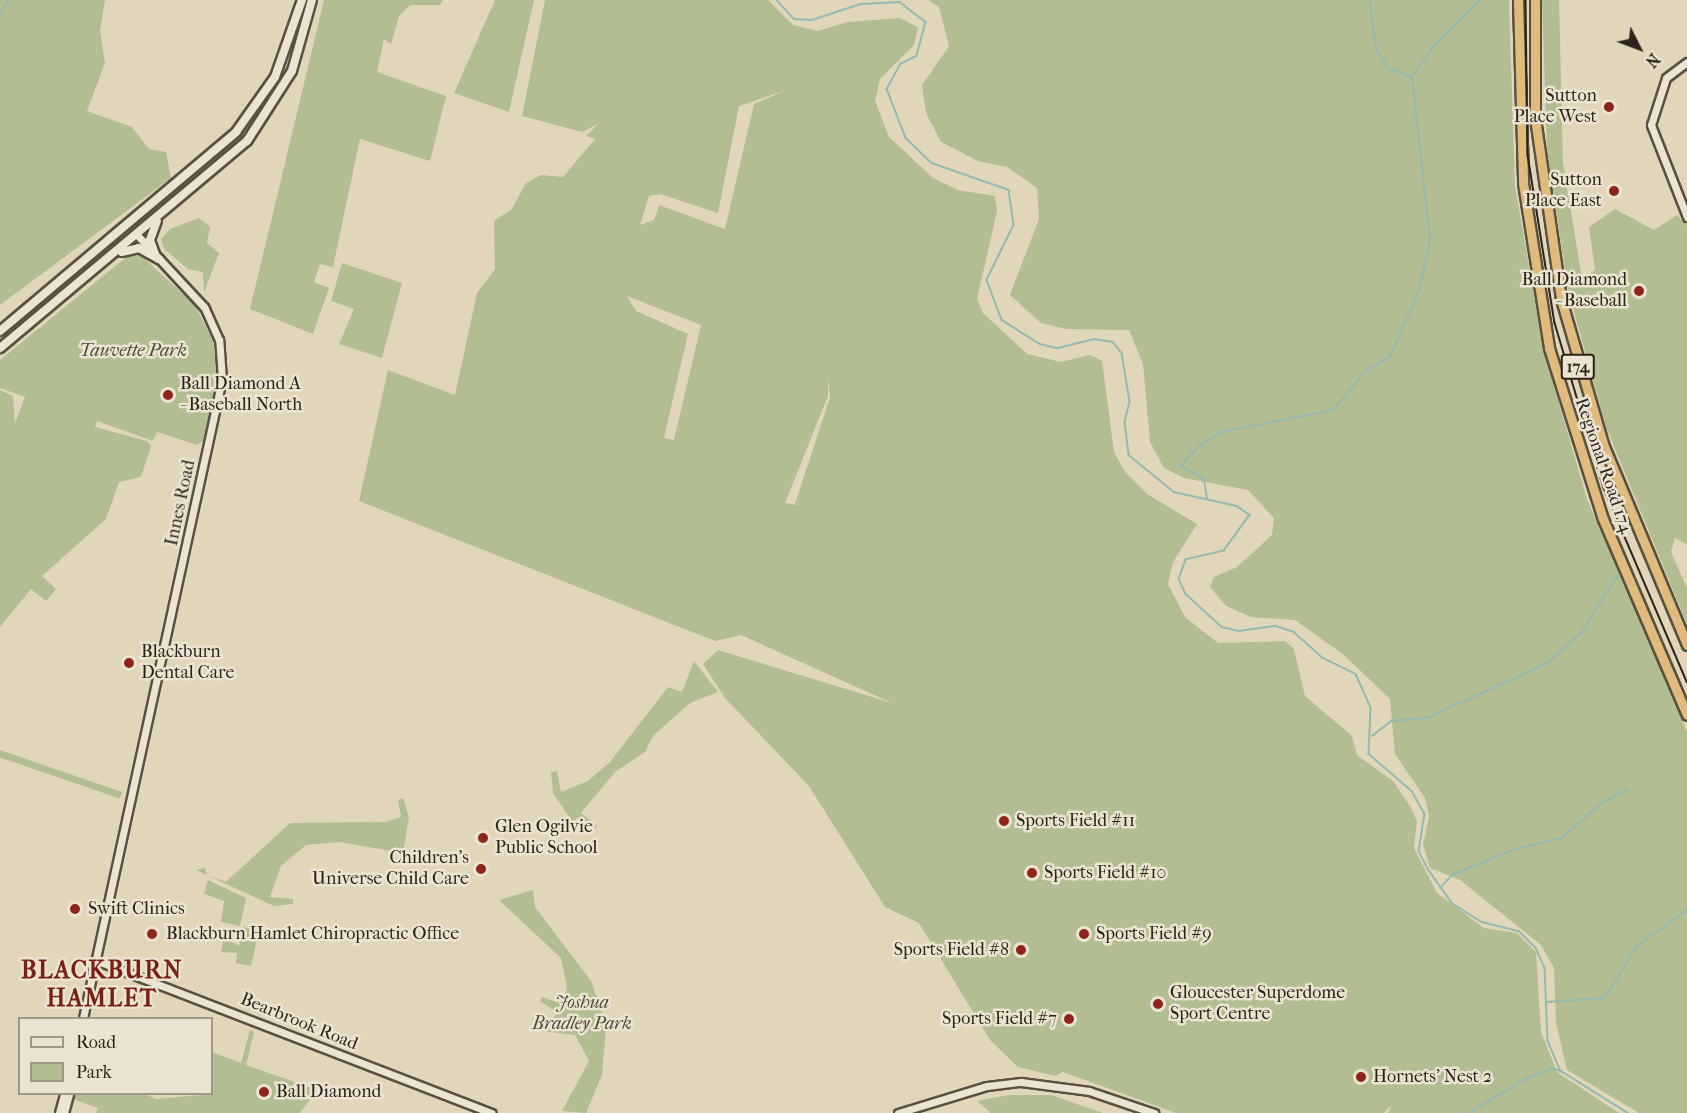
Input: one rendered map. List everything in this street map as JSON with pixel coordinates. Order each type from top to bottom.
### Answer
[{"type":"highway","name":"Regional Road 174","points":[[1518,0],[1520,151],[1547,337],[1602,519],[1687,715]]},
{"type":"highway","name":"Regional Road 174","points":[[1534,0],[1537,136],[1561,299],[1603,444],[1687,645]]},
{"type":"main road","points":[[0,331],[129,226],[246,121],[278,69],[302,0]]},
{"type":"main road","points":[[0,348],[157,220],[260,126],[292,71],[311,0]]},
{"type":"main road","points":[[157,220],[150,240],[157,256]]},
{"type":"main road","name":"Innes Road","points":[[129,226],[138,236]]},
{"type":"main road","points":[[115,255],[139,248],[157,256]]},
{"type":"street","points":[[1687,62],[1666,78],[1651,125],[1687,217]]},
{"type":"street","name":"Innes Road","points":[[83,1017],[222,379],[215,327],[138,236]]},
{"type":"street","name":"Bearbrook Road","points":[[95,960],[491,1113]]},
{"type":"street","points":[[898,1113],[987,1086],[1021,1082],[1089,1091],[1154,1113]]},
{"type":"street","points":[[59,1113],[64,1095]]},
{"type":"street","points":[[64,1113],[69,1095]]},
{"type":"green space","points":[[0,0],[105,0],[100,31],[105,63],[87,111],[132,127],[149,149],[166,152],[171,178],[0,305]]},
{"type":"green space","points":[[324,0],[443,0],[440,5],[410,5],[399,16],[391,44],[384,39],[377,72],[446,96],[430,161],[360,139],[333,267],[320,264],[314,282],[329,288],[313,334],[250,309]]},
{"type":"green space","points":[[495,0],[534,0],[509,112],[454,93]]},
{"type":"green space","points":[[545,0],[768,0],[793,25],[818,31],[847,22],[899,18],[918,27],[914,45],[880,79],[875,101],[889,137],[933,178],[958,190],[995,196],[997,211],[977,299],[983,313],[1027,354],[1061,362],[1090,355],[1102,361],[1114,452],[1125,472],[1147,494],[1197,524],[1173,562],[1168,584],[1185,617],[1218,643],[1285,641],[1294,649],[1305,696],[1352,736],[1357,755],[1393,781],[1410,806],[1417,821],[1414,848],[1437,893],[1484,928],[1517,933],[1536,952],[1541,1032],[1557,1072],[1619,1113],[1388,1113],[1392,1104],[1384,1113],[1176,1113],[1063,1072],[1055,1076],[1018,1067],[990,1040],[919,923],[885,907],[809,786],[725,698],[703,664],[718,650],[892,703],[741,635],[715,641],[359,501],[388,370],[455,395],[477,293],[495,269],[494,221],[512,209],[526,183],[541,175],[563,177],[595,139],[586,136],[598,124],[582,132],[522,116]],"holes":[[[786,90],[754,104],[725,229],[659,205],[654,220],[640,225],[649,196],[660,194],[718,213],[739,106]],[[627,296],[701,325],[674,440],[664,438],[688,334],[636,311]],[[828,379],[830,397],[795,504],[804,506],[785,503],[828,396]]]},
{"type":"green space","points":[[928,0],[1509,0],[1515,186],[1544,352],[1587,499],[1687,732],[1687,1113],[1639,1113],[1567,1070],[1556,1023],[1554,968],[1541,945],[1460,880],[1430,868],[1423,844],[1429,816],[1425,798],[1395,754],[1390,699],[1344,655],[1295,620],[1251,617],[1226,606],[1210,587],[1214,577],[1237,567],[1272,535],[1274,518],[1248,490],[1184,478],[1164,468],[1150,442],[1143,364],[1129,330],[1066,329],[1041,323],[1010,295],[1039,219],[1037,188],[1007,167],[978,161],[941,142],[926,113],[922,85],[949,46],[939,7]]},
{"type":"green space","points":[[1542,0],[1559,0],[1563,162],[1582,279],[1595,270],[1589,227],[1615,209],[1654,230],[1677,215],[1687,225],[1687,544],[1675,538],[1671,552],[1687,588],[1687,624],[1606,427],[1568,290],[1547,149]]},
{"type":"green space","points":[[199,218],[210,227],[207,243],[219,253],[204,292],[203,272],[188,269],[164,249],[161,239],[170,229]]},
{"type":"green space","name":"Tauvette Park","points":[[135,250],[195,305],[213,341],[218,377],[205,440],[197,445],[157,432],[153,441],[97,421],[95,427],[147,441],[151,446],[141,477],[119,482],[106,519],[42,576],[56,589],[46,601],[31,589],[0,627],[0,390],[13,396],[15,423],[25,397],[0,388],[0,360]]},
{"type":"green space","points":[[342,263],[402,283],[382,358],[339,344],[354,309],[331,301]]},
{"type":"green space","points":[[694,661],[718,692],[690,703],[653,736],[645,752],[615,772],[581,813],[597,826],[593,831],[577,818],[573,823],[553,793],[551,772],[557,771],[561,792],[588,781],[610,762],[668,687],[682,692]]},
{"type":"green space","points":[[0,750],[122,792],[120,799],[0,757]]},
{"type":"green space","points":[[403,798],[409,818],[403,853],[339,842],[306,845],[281,866],[270,897],[293,899],[293,904],[274,906],[196,870],[205,868],[207,875],[226,882],[290,823],[385,822],[401,817],[398,800]]},
{"type":"green space","points":[[208,880],[246,898],[240,926],[221,922],[224,901],[204,894]]},
{"type":"green space","name":"Joshua Bradley Park","points":[[533,890],[535,907],[591,981],[606,1023],[628,1020],[629,1027],[606,1028],[602,1075],[586,1113],[562,1111],[589,1061],[575,1035],[542,1031],[558,1013],[540,1001],[542,997],[563,1004],[567,987],[561,958],[499,900]]},
{"type":"green space","points":[[243,927],[259,930],[251,966],[236,963],[237,953],[221,952],[224,938],[239,946]]},
{"type":"green space","points":[[250,1030],[254,1032],[246,1065],[317,1090],[300,1113],[96,1113],[98,1108],[73,1099],[75,1095],[147,1095],[156,1099],[213,1095],[213,1052],[241,1063]]},
{"type":"green space","points":[[1009,1095],[1051,1095],[1103,1113],[991,1113],[977,1101]]},
{"type":"waterway","points":[[0,15],[8,0]]},
{"type":"waterway","points":[[777,0],[794,19],[812,20],[861,4],[900,2],[926,22],[917,56],[901,64],[887,89],[906,138],[932,163],[1009,190],[1014,225],[987,280],[1002,320],[1040,344],[1058,348],[1094,339],[1113,342],[1122,353],[1130,402],[1125,422],[1129,455],[1174,492],[1237,506],[1250,515],[1224,551],[1186,560],[1179,579],[1186,594],[1222,627],[1239,631],[1276,626],[1294,632],[1323,658],[1356,674],[1371,708],[1369,754],[1412,791],[1425,814],[1419,851],[1428,869],[1453,904],[1482,922],[1519,931],[1536,948],[1545,968],[1548,1041],[1561,1071],[1628,1113]]},
{"type":"waterway","points":[[1370,0],[1377,51],[1390,69],[1411,77]]},
{"type":"waterway","points":[[1207,499],[1204,479],[1181,466],[1197,448],[1221,432],[1333,410],[1366,371],[1390,357],[1420,288],[1430,240],[1412,77],[1433,47],[1480,0]]},
{"type":"waterway","points":[[1372,736],[1391,721],[1427,718],[1546,664],[1581,633],[1618,575]]},
{"type":"waterway","points":[[1441,887],[1452,875],[1516,849],[1562,838],[1603,802],[1628,789]]},
{"type":"waterway","points":[[1547,1002],[1605,998],[1637,946],[1687,910]]},
{"type":"waterway","points":[[1469,1113],[1524,1080],[1552,1068],[1561,1071]]},
{"type":"tram line","points":[[1526,0],[1528,155],[1555,323],[1604,488],[1687,682]]},
{"type":"place","name":"Sutton Place West","points":[[1609,107]]},
{"type":"place","name":"Sutton Place East","points":[[1614,191]]},
{"type":"place","name":"Ball Diamond - Baseball","points":[[1639,291]]},
{"type":"place","name":"Ball Diamond A - Baseball North","points":[[168,395]]},
{"type":"place","name":"Blackburn Dental Care","points":[[129,663]]},
{"type":"place","name":"Sports Field #11","points":[[1004,821]]},
{"type":"place","name":"Glen Ogilvie Public School","points":[[483,838]]},
{"type":"place","name":"Children's Universe Child Care","points":[[481,869]]},
{"type":"place","name":"Sports Field #10","points":[[1032,873]]},
{"type":"place","name":"Swift Clinics","points":[[75,909]]},
{"type":"place","name":"Blackburn Hamlet Chiropractic Office","points":[[152,934]]},
{"type":"place","name":"Sports Field #9","points":[[1084,934]]},
{"type":"place","name":"Sports Field #8","points":[[1021,950]]},
{"type":"place","name":"Gloucester Superdome Sport Centre","points":[[1158,1004]]},
{"type":"place","name":"Sports Field #7","points":[[1069,1019]]},
{"type":"place","name":"Hornets' Nest 2","points":[[1361,1077]]},
{"type":"place","name":"Ball Diamond","points":[[264,1092]]},
{"type":"district","name":"BLACKBURN HAMLET","points":[[102,985]]}]
